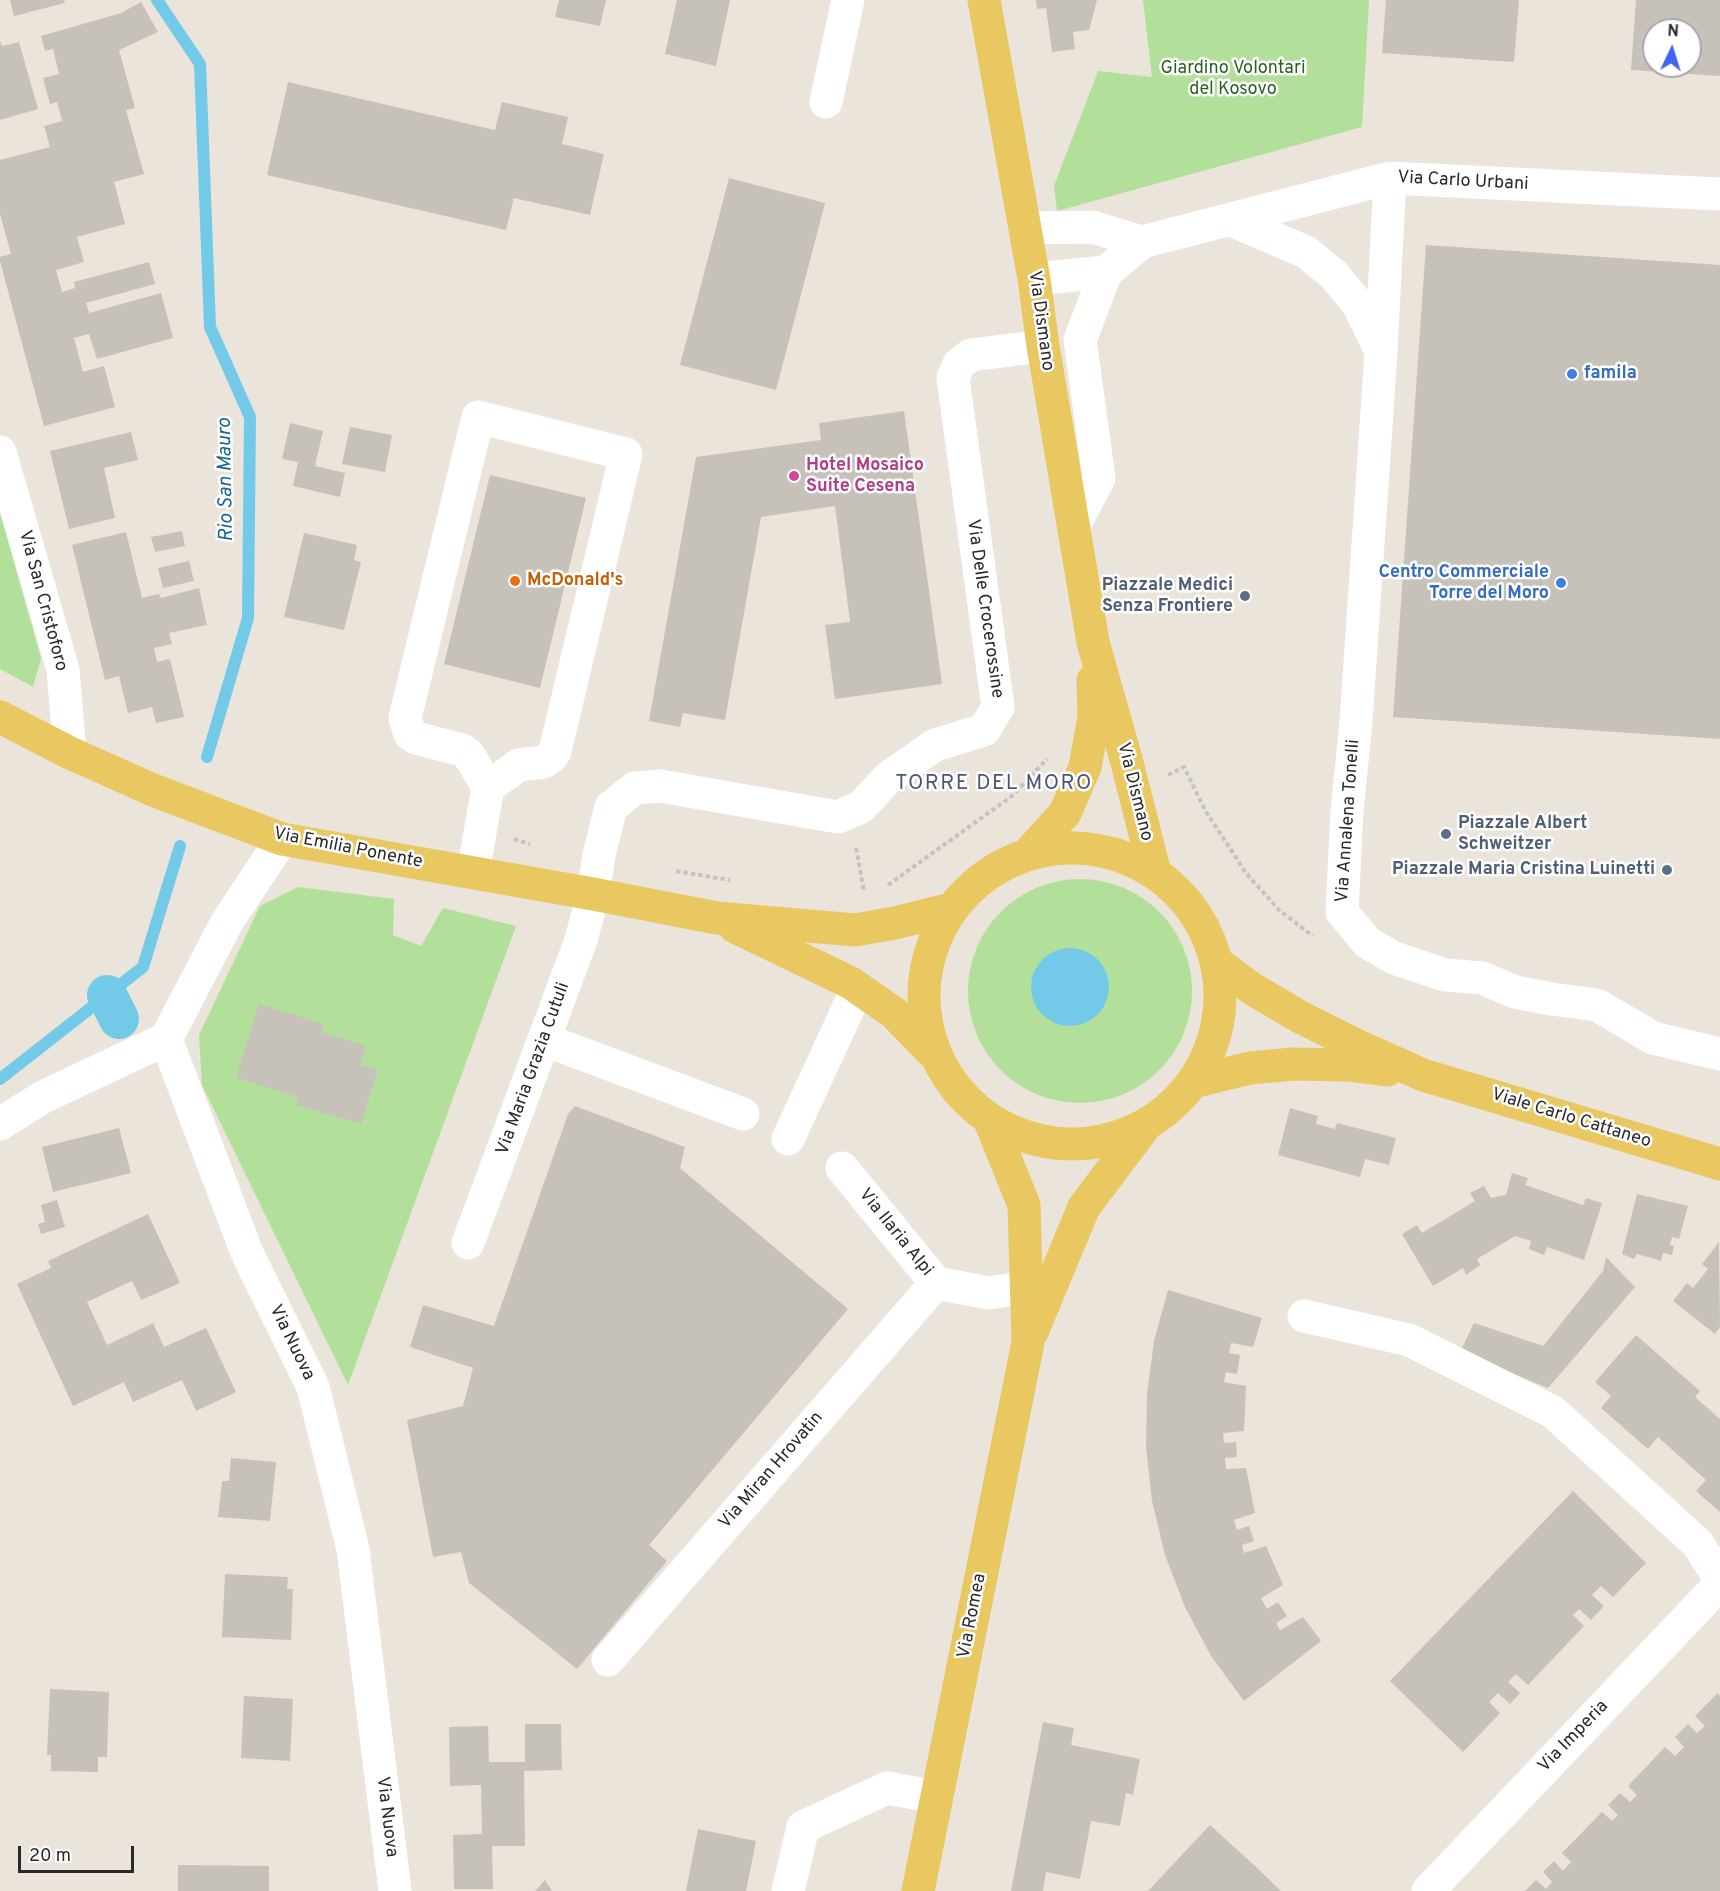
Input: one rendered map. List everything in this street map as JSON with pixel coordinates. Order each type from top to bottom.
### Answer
[{"type":"main road","name":"Via Dismano","points":[[984,0],[1034,279],[1043,346],[1093,642],[1155,873]]},
{"type":"main road","name":"Via Dismano","points":[[1027,855],[1065,813],[1085,767],[1094,717],[1093,642]]},
{"type":"main road","name":"Via Emilia Ponente","points":[[0,717],[70,753],[153,790],[282,839],[717,918],[855,930],[951,909]]},
{"type":"main road","points":[[1060,848],[1093,849],[1125,858],[1155,873],[1183,898],[1204,928],[1216,962],[1220,1004],[1212,1045],[1193,1082],[1172,1106],[1146,1125],[1108,1141],[1067,1145],[1027,1138],[990,1121],[957,1091],[934,1053],[924,1017],[924,978],[933,942],[951,909],[984,876],[1027,855],[1060,848]]},
{"type":"main road","name":"Via Emilia Ponente","points":[[717,918],[851,983],[894,1013],[934,1053]]},
{"type":"main road","name":"Viale Carlo Cattaneo","points":[[1216,962],[1251,988],[1300,1017],[1423,1075],[1720,1164]]},
{"type":"main road","name":"Viale Carlo Cattaneo","points":[[1193,1082],[1250,1068],[1293,1064],[1347,1065],[1423,1075]]},
{"type":"main road","name":"Via Romea","points":[[990,1121],[1024,1204],[1028,1342]]},
{"type":"main road","name":"Via Romea","points":[[918,1891],[1028,1342],[1084,1208],[1146,1125]]},
{"type":"street","points":[[826,102],[849,0]]},
{"type":"street","name":"Via Carlo Urbani","points":[[1106,272],[1142,242],[1390,178],[1720,194]]},
{"type":"street","name":"Via Annalena Tonelli","points":[[1390,178],[1381,352],[1356,722],[1347,811],[1342,912],[1368,944],[1394,958],[1445,975],[1482,978],[1515,992],[1597,1005],[1653,1038],[1720,1054]]},
{"type":"street","name":"Via Annalena Tonelli","points":[[1231,219],[1306,252],[1334,275],[1358,304],[1381,352]]},
{"type":"street","points":[[1025,228],[1092,227],[1142,242]]},
{"type":"street","points":[[1034,279],[1106,272],[1080,340],[1099,478],[1074,526]]},
{"type":"street","name":"Via Delle Crocerossine","points":[[849,812],[861,807],[889,777],[936,745],[984,730],[998,707],[953,378],[959,364],[971,355],[1043,346]]},
{"type":"street","points":[[488,787],[519,765],[531,764],[544,762],[552,756],[558,743],[626,454],[478,417],[405,718],[410,734],[416,738],[531,764]]},
{"type":"street","name":"Via San Cristoforo","points":[[0,452],[63,670],[70,753]]},
{"type":"street","points":[[462,750],[472,758],[488,787],[473,873]]},
{"type":"street","points":[[593,894],[599,855],[611,807],[635,788],[660,786],[838,817],[849,812]]},
{"type":"street","points":[[0,1124],[43,1097],[166,1040],[227,922],[282,839]]},
{"type":"street","name":"Via Maria Grazia Cutuli","points":[[468,1243],[581,940],[593,894]]},
{"type":"street","points":[[788,1139],[853,998]]},
{"type":"street","name":"Via Nuova","points":[[166,1040],[247,1253],[313,1387],[353,1549],[395,1891]]},
{"type":"street","points":[[545,1040],[743,1114]]},
{"type":"street","name":"Via Ilaria Alpi","points":[[842,1168],[936,1283],[988,1293],[1026,1287]]},
{"type":"street","name":"Via Miran Hrovatin","points":[[608,1660],[936,1283]]},
{"type":"street","points":[[1304,1316],[1409,1340],[1553,1412],[1698,1544],[1720,1582]]},
{"type":"street","name":"Via Imperia","points":[[1428,1891],[1720,1582]]},
{"type":"street","points":[[788,1891],[803,1827],[886,1788],[937,1797]]},
{"type":"path","points":[[881,889],[1012,796],[1048,758]]},
{"type":"path","points":[[849,812],[866,899]]},
{"type":"path","points":[[480,833],[527,842],[534,848]]},
{"type":"path","points":[[669,871],[680,870],[734,880]]},
{"type":"green space","name":"Giardino Volontari del Kosovo","points":[[1143,0],[1369,0],[1362,127],[1057,211],[1054,186],[1098,71],[1152,77]]},
{"type":"green space","points":[[0,513],[41,658],[33,687],[0,669]]},
{"type":"green space","points":[[1069,879],[1091,879],[1123,887],[1133,892],[1151,904],[1167,920],[1184,948],[1190,969],[1192,991],[1190,1013],[1184,1034],[1167,1062],[1151,1078],[1123,1095],[1091,1103],[1069,1103],[1037,1095],[1027,1090],[1009,1078],[993,1062],[976,1034],[968,1002],[968,980],[976,948],[981,938],[993,920],[1009,904],[1037,887]]},
{"type":"green space","points":[[298,887],[394,899],[393,935],[421,946],[443,908],[516,926],[348,1385],[202,1085],[199,1035],[260,906]]},
{"type":"water","points":[[1070,948],[1085,951],[1102,965],[1109,987],[1106,1002],[1092,1019],[1070,1026],[1055,1023],[1038,1009],[1031,987],[1034,972],[1048,955]]},
{"type":"building","points":[[10,0],[64,0],[65,3],[14,16]]},
{"type":"building","points":[[559,0],[606,0],[600,26],[555,17]]},
{"type":"building","points":[[677,0],[730,0],[716,66],[665,54]]},
{"type":"building","points":[[1036,0],[1097,0],[1089,30],[1073,32],[1075,49],[1052,52],[1046,8],[1037,9]]},
{"type":"building","points":[[1386,0],[1519,0],[1514,62],[1382,53]]},
{"type":"building","points":[[1636,0],[1720,0],[1720,76],[1702,75],[1702,18],[1642,18],[1642,71],[1631,70]]},
{"type":"building","points":[[141,2],[158,32],[119,50],[135,108],[126,110],[144,174],[114,182],[125,224],[77,237],[84,262],[56,270],[62,292],[75,288],[74,282],[149,262],[155,284],[86,303],[89,313],[161,293],[173,338],[97,359],[89,334],[74,338],[83,372],[104,366],[115,407],[44,426],[0,261],[0,257],[11,254],[0,214],[0,160],[50,147],[44,126],[62,121],[57,102],[50,104],[43,78],[59,74],[53,49],[45,51],[41,36],[121,13]]},
{"type":"building","points":[[0,41],[2,46],[19,42],[38,109],[0,120]]},
{"type":"building","points":[[288,82],[495,130],[502,102],[568,117],[562,144],[604,154],[590,215],[514,198],[506,230],[267,175]]},
{"type":"building","points":[[729,178],[825,203],[776,390],[680,365]]},
{"type":"building","name":"Centro Commerciale Torre del Moro","points":[[1426,245],[1720,265],[1720,739],[1393,717]]},
{"type":"building","points":[[904,411],[942,684],[835,699],[825,625],[850,622],[835,506],[761,517],[725,720],[683,713],[680,727],[649,721],[696,457],[821,440],[819,423]]},
{"type":"building","points":[[290,423],[323,431],[315,466],[345,473],[340,497],[293,486],[298,462],[282,459]]},
{"type":"building","points":[[350,427],[392,435],[385,472],[342,464]]},
{"type":"building","points":[[131,432],[138,460],[104,468],[115,518],[69,529],[50,451]]},
{"type":"building","name":"McDonald's","points":[[490,475],[586,498],[540,688],[444,664]]},
{"type":"building","points":[[182,531],[185,546],[155,552],[151,537]]},
{"type":"building","points":[[126,532],[142,598],[159,594],[161,598],[199,588],[207,625],[169,633],[172,644],[154,648],[157,662],[170,659],[184,717],[156,723],[152,707],[128,713],[119,676],[105,680],[72,545]]},
{"type":"building","points":[[304,533],[357,545],[354,560],[361,562],[344,630],[284,617]]},
{"type":"building","points":[[189,561],[194,581],[163,588],[158,568]]},
{"type":"building","points":[[259,1004],[324,1024],[322,1032],[366,1046],[360,1065],[378,1070],[361,1124],[296,1105],[298,1097],[236,1078]]},
{"type":"building","points":[[575,1106],[685,1147],[680,1168],[848,1309],[649,1545],[667,1561],[577,1669],[469,1583],[461,1552],[433,1557],[407,1420],[463,1406],[473,1368],[410,1347],[423,1305],[494,1326],[568,1114]]},
{"type":"building","points":[[1290,1108],[1318,1116],[1316,1124],[1335,1129],[1337,1123],[1396,1138],[1389,1165],[1365,1159],[1360,1177],[1278,1155]]},
{"type":"building","points":[[119,1128],[131,1173],[53,1192],[42,1147]]},
{"type":"building","points":[[1512,1173],[1528,1178],[1525,1185],[1583,1205],[1586,1198],[1602,1203],[1584,1260],[1547,1247],[1544,1255],[1529,1249],[1531,1241],[1515,1236],[1477,1259],[1480,1265],[1466,1275],[1463,1268],[1433,1286],[1402,1234],[1417,1225],[1422,1233],[1475,1201],[1470,1193],[1484,1186],[1491,1198],[1506,1195]]},
{"type":"building","points":[[1637,1194],[1688,1206],[1679,1239],[1672,1237],[1670,1245],[1674,1246],[1672,1255],[1663,1253],[1661,1261],[1637,1254],[1634,1259],[1622,1254]]},
{"type":"building","points":[[57,1200],[65,1227],[41,1234],[38,1224],[45,1222],[41,1205]]},
{"type":"building","points":[[148,1214],[180,1283],[141,1300],[132,1281],[87,1302],[107,1345],[153,1323],[164,1347],[206,1328],[236,1392],[196,1411],[182,1380],[133,1402],[124,1382],[73,1406],[17,1284],[51,1268],[48,1261]]},
{"type":"building","points":[[1719,1242],[1720,1327],[1715,1334],[1673,1301],[1687,1283],[1693,1288],[1708,1269],[1702,1264]]},
{"type":"building","points":[[1606,1257],[1635,1287],[1548,1388],[1460,1352],[1474,1323],[1543,1346],[1603,1271]]},
{"type":"building","points":[[1168,1290],[1262,1318],[1253,1347],[1231,1343],[1229,1353],[1240,1355],[1237,1374],[1226,1372],[1224,1382],[1246,1386],[1244,1431],[1223,1433],[1224,1443],[1236,1442],[1237,1457],[1225,1458],[1226,1469],[1246,1468],[1255,1513],[1234,1520],[1237,1530],[1249,1526],[1254,1541],[1242,1545],[1244,1553],[1266,1546],[1283,1585],[1261,1598],[1267,1609],[1278,1602],[1287,1616],[1276,1623],[1280,1630],[1303,1617],[1321,1641],[1244,1701],[1211,1656],[1185,1607],[1165,1555],[1152,1501],[1146,1447],[1147,1394],[1154,1341]]},
{"type":"building","points":[[1636,1335],[1700,1391],[1695,1397],[1720,1419],[1720,1512],[1696,1491],[1706,1480],[1658,1437],[1648,1449],[1601,1408],[1611,1396],[1595,1382]]},
{"type":"building","points":[[231,1458],[276,1462],[270,1521],[218,1517],[222,1481],[229,1481]]},
{"type":"building","points":[[1573,1491],[1646,1563],[1613,1597],[1601,1586],[1592,1595],[1604,1606],[1591,1620],[1579,1609],[1573,1615],[1584,1626],[1528,1685],[1516,1674],[1508,1682],[1520,1693],[1510,1704],[1498,1693],[1489,1702],[1500,1713],[1463,1752],[1390,1681]]},
{"type":"building","points":[[225,1574],[288,1577],[287,1589],[293,1589],[291,1640],[222,1637]]},
{"type":"building","points":[[50,1689],[109,1692],[107,1757],[98,1757],[98,1772],[51,1771],[51,1755],[47,1755]]},
{"type":"building","points":[[1718,1693],[1720,1696],[1720,1891],[1525,1891],[1536,1880],[1546,1889],[1552,1882],[1543,1872],[1554,1861],[1563,1871],[1571,1862],[1562,1853],[1602,1812],[1612,1821],[1618,1815],[1608,1805],[1620,1793],[1630,1802],[1637,1795],[1628,1786],[1665,1747],[1675,1756],[1684,1747],[1675,1737],[1688,1724],[1697,1733],[1705,1726],[1695,1716]]},
{"type":"building","points":[[244,1696],[293,1699],[290,1761],[241,1758]]},
{"type":"building","points":[[1043,1722],[1074,1728],[1071,1745],[1140,1759],[1133,1795],[1126,1793],[1120,1826],[1091,1821],[1080,1879],[1046,1872],[1043,1891],[1011,1891]]},
{"type":"building","points":[[525,1724],[561,1724],[562,1770],[524,1771],[525,1846],[492,1846],[493,1889],[454,1889],[453,1835],[482,1834],[481,1785],[450,1786],[449,1727],[488,1726],[489,1762],[525,1762]]},
{"type":"building","points":[[1210,1825],[1255,1866],[1281,1891],[1148,1891]]},
{"type":"building","points":[[698,1829],[756,1841],[746,1891],[686,1891]]},
{"type":"building","points":[[178,1865],[269,1866],[269,1891],[178,1891]]},
{"type":"building","points":[[545,1880],[552,1891],[535,1891]]},
{"type":"waterway","name":"Rio San Mauro","points":[[157,0],[200,64],[210,327],[250,417],[248,618],[207,757]]},
{"type":"waterway","name":"Rio San Mauro","points":[[0,1079],[143,967],[180,846]]},
{"type":"waterway","points":[[107,995],[119,1019]]},
{"type":"place","name":"famila","points":[[1572,374]]},
{"type":"place","name":"Hotel Mosaico Suite Cesena","points":[[794,476]]},
{"type":"place","name":"McDonald's","points":[[515,581]]},
{"type":"place","name":"Centro Commerciale Torre del Moro","points":[[1561,583]]},
{"type":"place","name":"Piazzale Medici Senza Frontiere","points":[[1245,596]]},
{"type":"place","name":"Piazzale Albert Schweitzer","points":[[1446,834]]},
{"type":"place","name":"Piazzale Maria Cristina Luinetti","points":[[1667,870]]},
{"type":"district","name":"TORRE DEL MORO","points":[[994,785]]}]
